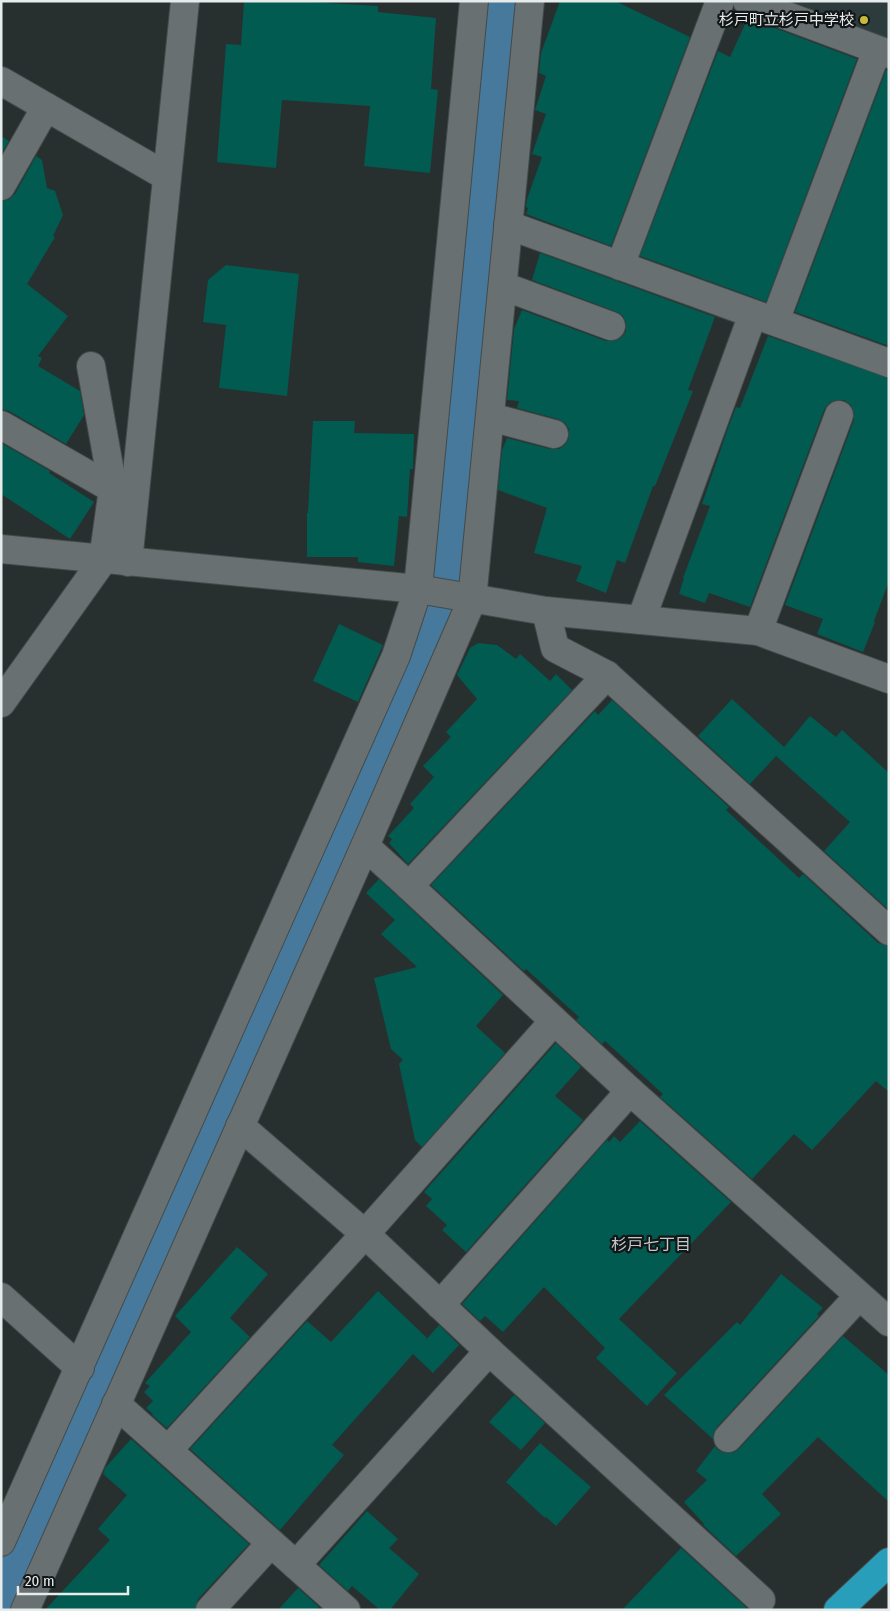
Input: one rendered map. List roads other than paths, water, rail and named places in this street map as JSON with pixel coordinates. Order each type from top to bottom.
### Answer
[{"type":"highway","points":[[838,1610],[889,1562]]},
{"type":"street","points":[[1,704],[116,561],[166,176],[185,1]]},
{"type":"street","points":[[1,1542],[396,656],[418,589],[474,1]]},
{"type":"street","points":[[25,1610],[365,846],[472,600],[530,1]]},
{"type":"street","points":[[620,266],[720,1]]},
{"type":"street","points":[[641,620],[764,318],[883,52],[747,1]]},
{"type":"street","points":[[1,80],[166,176]]},
{"type":"street","points":[[1,186],[46,107]]},
{"type":"street","points":[[508,225],[889,363]]},
{"type":"street","points":[[503,286],[611,326]]},
{"type":"street","points":[[91,366],[113,489],[116,561]]},
{"type":"street","points":[[758,631],[839,415]]},
{"type":"street","points":[[490,417],[554,434]]},
{"type":"street","points":[[1,425],[113,489]]},
{"type":"street","points":[[1,548],[116,561],[418,589],[472,600],[546,611],[758,631],[889,679]]},
{"type":"street","points":[[546,611],[555,648],[607,676],[889,931]]},
{"type":"street","points":[[408,886],[607,676]]},
{"type":"street","points":[[365,846],[630,1091],[889,1322]]},
{"type":"street","points":[[168,1450],[366,1234],[554,1021]]},
{"type":"street","points":[[440,1305],[630,1091]]},
{"type":"street","points":[[240,1126],[366,1234],[489,1351],[761,1600]]},
{"type":"street","points":[[728,1438],[859,1296]]},
{"type":"street","points":[[1,1297],[80,1368]]},
{"type":"street","points":[[296,1566],[489,1351]]},
{"type":"street","points":[[116,1404],[346,1610]]},
{"type":"street","points":[[210,1610],[271,1543]]},
{"type":"waterway","points":[[1,1598],[433,634],[501,1]]},
{"type":"place","name":"杉戸町立杉戸中学校","points":[[864,20]]},
{"type":"district","name":"杉戸七丁目","points":[[651,1244]]}]
